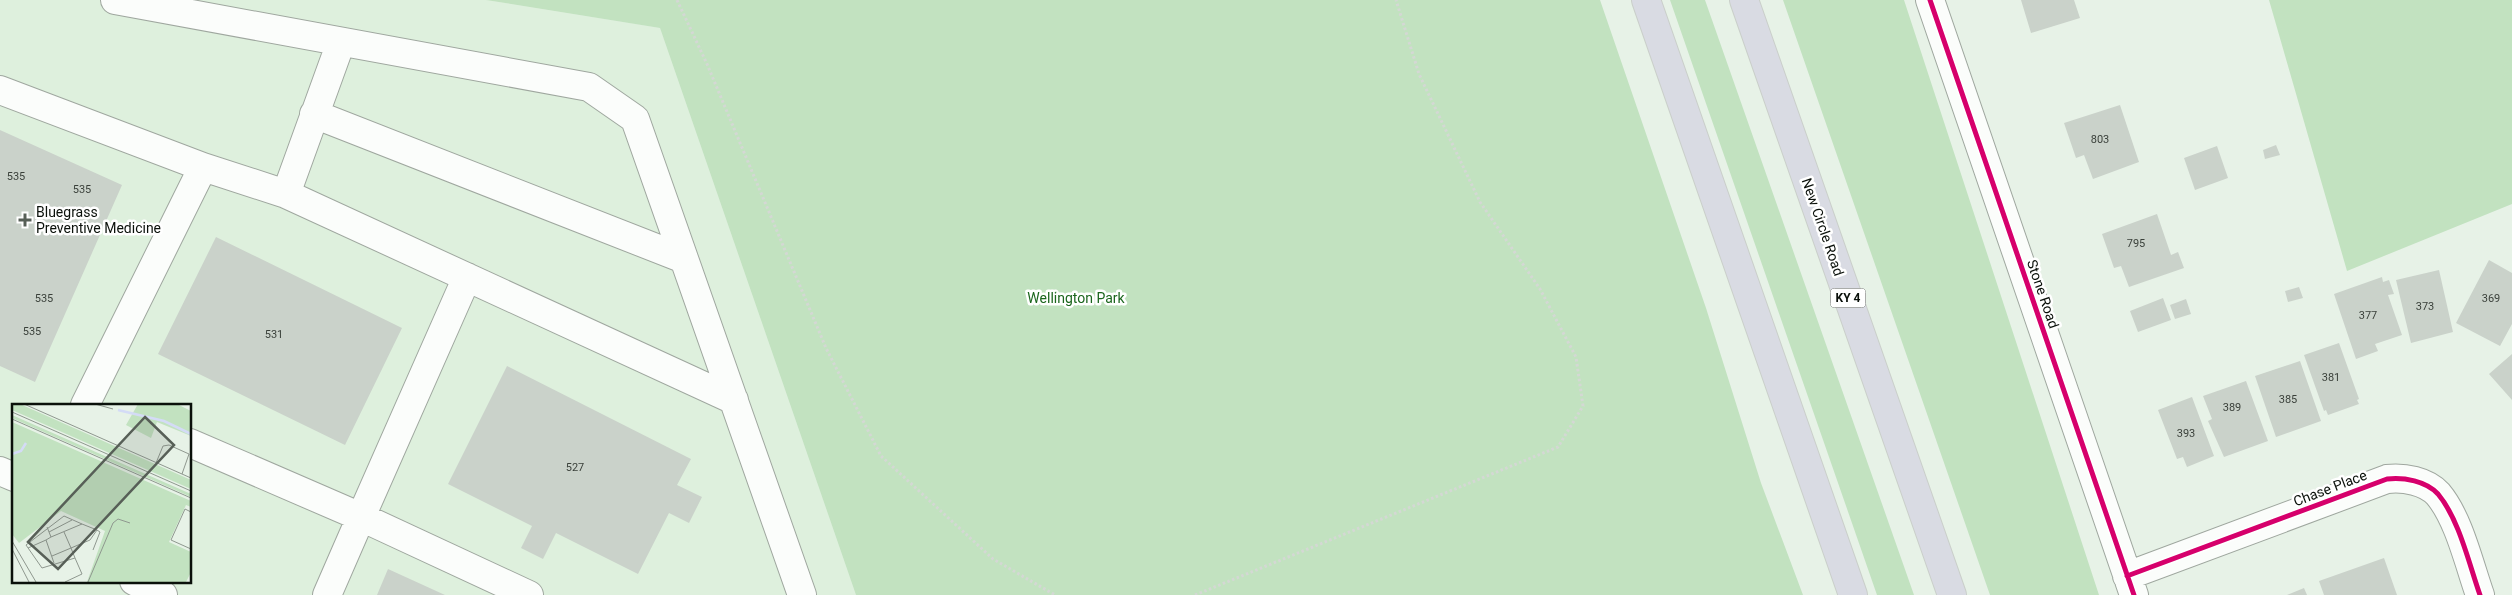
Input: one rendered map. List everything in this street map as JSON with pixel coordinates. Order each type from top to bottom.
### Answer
[{"type":"highway","points":[[1646,0],[1853,595]]},
{"type":"highway","name":"New Circle Road","points":[[1744,0],[1952,595]]},
{"type":"street","points":[[115,0],[589,87],[635,119],[802,595]]},
{"type":"street","name":"Stone Road","points":[[1930,0],[2130,586]]},
{"type":"street","points":[[286,194],[341,42]]},
{"type":"street","points":[[0,90],[203,167],[286,194],[734,400]]},
{"type":"street","points":[[314,114],[684,260]]},
{"type":"street","points":[[92,403],[203,167]]},
{"type":"street","points":[[327,595],[467,277]]},
{"type":"street","points":[[191,443],[360,517],[529,595]]},
{"type":"street","points":[[0,471],[12,476]]},
{"type":"street","name":"Chase Place","points":[[2130,586],[2387,479],[2398,477],[2419,482],[2437,493],[2448,510],[2460,538],[2480,595]]},
{"type":"street","points":[[136,582],[163,595]]},
{"type":"path","points":[[677,0],[707,64],[826,348],[881,456],[993,559],[1055,595]]},
{"type":"path","points":[[1195,595],[1558,447],[1583,406],[1576,357],[1540,289],[1480,202],[1419,74],[1396,0]]},
{"type":"shaded area","points":[[0,0],[486,0],[660,28],[856,595],[0,595]]},
{"type":"green space","name":"Wellington Park","points":[[486,0],[1600,0],[1706,308],[1761,483],[1803,595],[856,595],[660,28]]},
{"type":"green space","points":[[1670,0],[1705,0],[1914,595],[1877,595]]},
{"type":"green space","points":[[1783,0],[1904,0],[2099,595],[1990,595]]},
{"type":"green space","points":[[2269,0],[2512,0],[2512,204],[2347,271]]},
{"type":"building","points":[[2021,0],[2074,0],[2080,18],[2031,33]]},
{"type":"building","points":[[2120,105],[2139,162],[2093,179],[2084,155],[2076,158],[2064,123]]},
{"type":"building","points":[[0,130],[122,185],[35,382],[0,366]]},
{"type":"building","points":[[2276,145],[2280,155],[2265,159],[2263,150]]},
{"type":"building","points":[[2217,146],[2228,178],[2195,190],[2184,158]]},
{"type":"building","points":[[2157,214],[2171,255],[2178,252],[2184,268],[2129,287],[2121,266],[2114,268],[2102,234]]},
{"type":"building","points":[[216,237],[402,328],[345,445],[158,354]]},
{"type":"building","points":[[2489,260],[2512,273],[2512,324],[2500,346],[2456,323]]},
{"type":"building","points":[[2439,270],[2453,332],[2411,343],[2396,280]]},
{"type":"building","points":[[2382,277],[2383,282],[2389,280],[2394,294],[2388,295],[2402,335],[2375,344],[2378,351],[2356,359],[2334,294]]},
{"type":"building","points":[[2299,287],[2303,298],[2288,302],[2285,291]]},
{"type":"building","points":[[2163,298],[2171,320],[2138,332],[2130,311]]},
{"type":"building","points":[[2186,299],[2191,314],[2175,319],[2170,305]]},
{"type":"building","points":[[2339,343],[2359,399],[2357,400],[2359,404],[2328,415],[2326,410],[2324,411],[2304,355]]},
{"type":"building","points":[[2512,354],[2512,400],[2489,374]]},
{"type":"building","points":[[2300,361],[2321,421],[2276,437],[2255,376]]},
{"type":"building","points":[[507,366],[691,459],[677,485],[702,497],[689,523],[669,513],[638,574],[556,533],[543,559],[521,548],[532,526],[448,484]]},
{"type":"building","points":[[2246,381],[2268,441],[2224,457],[2208,421],[2212,419],[2203,396]]},
{"type":"building","points":[[2192,397],[2214,456],[2187,467],[2183,457],[2177,459],[2158,410]]},
{"type":"building","points":[[2384,558],[2397,595],[2324,595],[2319,581]]},
{"type":"building","points":[[388,569],[445,595],[377,595]]},
{"type":"building","points":[[2304,588],[2307,595],[2287,595]]},
{"type":"cycle path","points":[[1930,0],[2134,595]]},
{"type":"cycle path","points":[[2127,576],[2387,479],[2400,479],[2414,481],[2427,486],[2438,494],[2445,504],[2458,529],[2480,595]]},
{"type":"place","name":"Bluegrass Preventive Medicine","points":[[25,220]]}]
